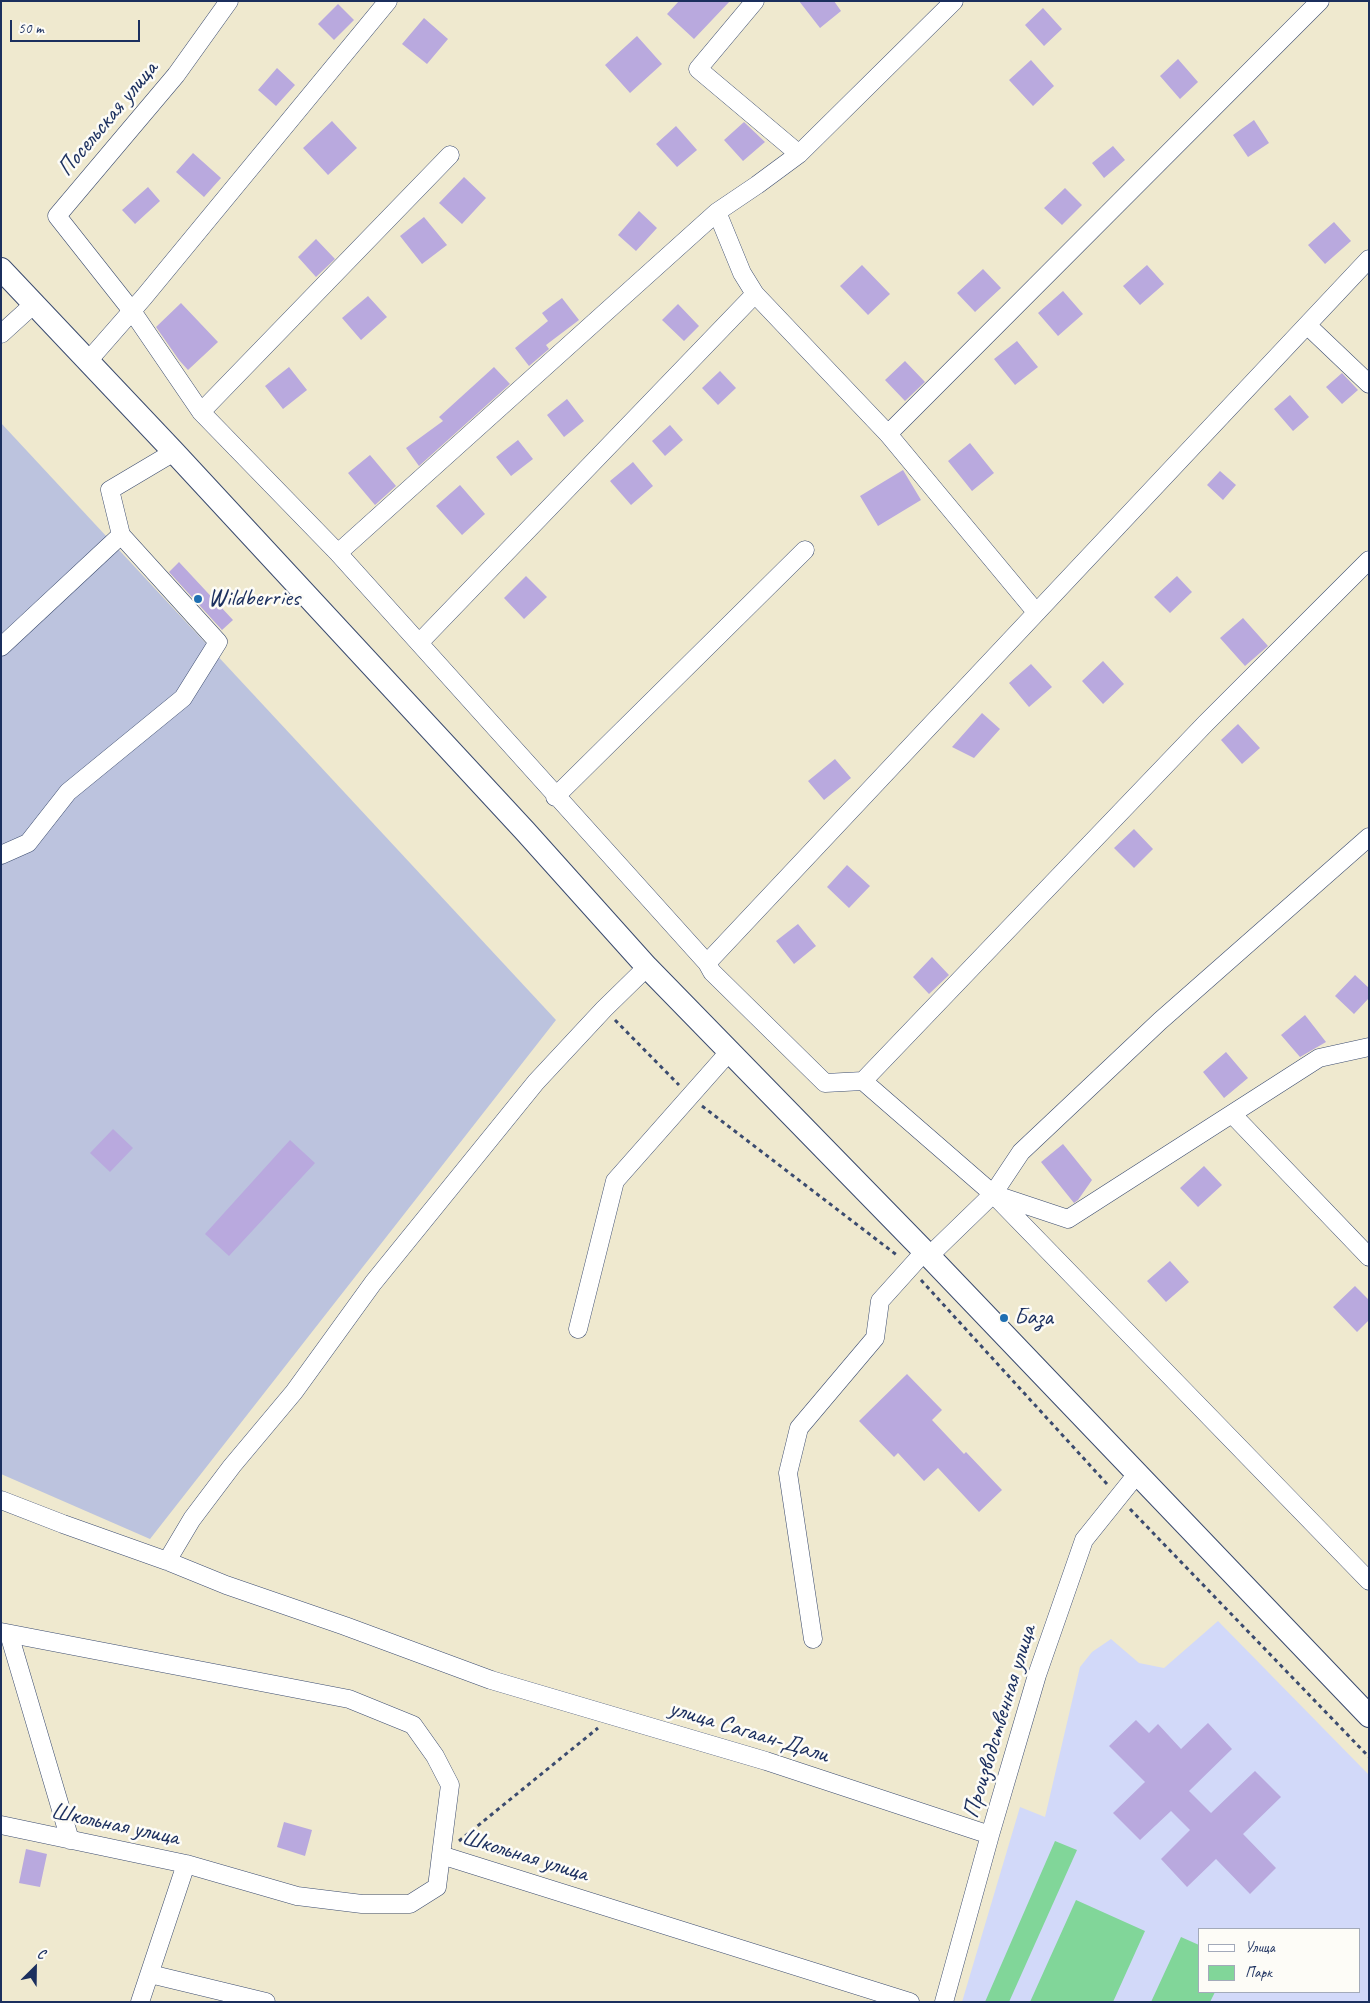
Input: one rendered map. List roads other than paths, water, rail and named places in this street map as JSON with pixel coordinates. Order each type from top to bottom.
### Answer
[{"type":"main road","points":[[1,269],[174,452],[525,831],[647,967],[921,1258],[1136,1474],[1369,1716]]},
{"type":"street","name":"Посельская улица","points":[[132,311],[57,216],[176,75],[229,1]]},
{"type":"street","points":[[88,361],[132,311],[388,1]]},
{"type":"street","points":[[755,1],[698,69],[799,154]]},
{"type":"street","points":[[338,553],[717,212],[758,185],[799,154],[954,1]]},
{"type":"street","points":[[888,434],[1320,1]]},
{"type":"street","points":[[201,412],[450,155]]},
{"type":"street","points":[[717,212],[742,273],[755,294],[888,434],[1036,612]]},
{"type":"street","points":[[707,963],[1369,259]]},
{"type":"street","points":[[420,642],[755,294]]},
{"type":"street","points":[[1,334],[34,304]]},
{"type":"street","points":[[132,311],[201,412],[338,553],[420,642],[556,797],[707,963],[712,972],[825,1083],[863,1081],[1205,724],[1369,560]]},
{"type":"street","points":[[1307,326],[1369,384]]},
{"type":"street","points":[[1,855],[28,843],[68,792],[183,698],[218,642],[121,535],[110,490],[174,452]]},
{"type":"street","points":[[1,647],[121,535]]},
{"type":"street","points":[[556,797],[805,550]]},
{"type":"street","points":[[813,1640],[788,1474],[799,1428],[875,1338],[880,1301],[921,1258],[993,1194],[1021,1152],[1160,1021],[1369,836]]},
{"type":"street","points":[[167,1561],[192,1520],[232,1466],[294,1392],[373,1283],[536,1082],[604,1009],[647,967]]},
{"type":"street","points":[[993,1194],[1068,1218],[1319,1058],[1369,1047]]},
{"type":"street","points":[[578,1329],[615,1181],[729,1052]]},
{"type":"street","points":[[863,1081],[993,1194],[1369,1581]]},
{"type":"street","points":[[1232,1114],[1369,1257]]},
{"type":"street","name":"Производственная улица","points":[[944,2002],[1037,1675],[1084,1540],[1136,1474]]},
{"type":"street","name":"улица Сагаан-Дали","points":[[1,1500],[167,1561],[226,1585],[345,1626],[491,1680],[766,1761],[990,1835]]},
{"type":"street","points":[[70,1840],[5,1633],[349,1699],[413,1725],[435,1756],[450,1785],[441,1855]]},
{"type":"street","name":"Школьная улица","points":[[1,1825],[186,1864],[297,1896],[362,1904],[410,1904],[437,1887],[441,1855],[910,2002]]},
{"type":"street","points":[[140,2002],[186,1864]]},
{"type":"street","points":[[150,1974],[266,2002]]},
{"type":"place","name":"Wildberries","points":[[198,599]]},
{"type":"place","name":"База","points":[[1004,1318]]}]
